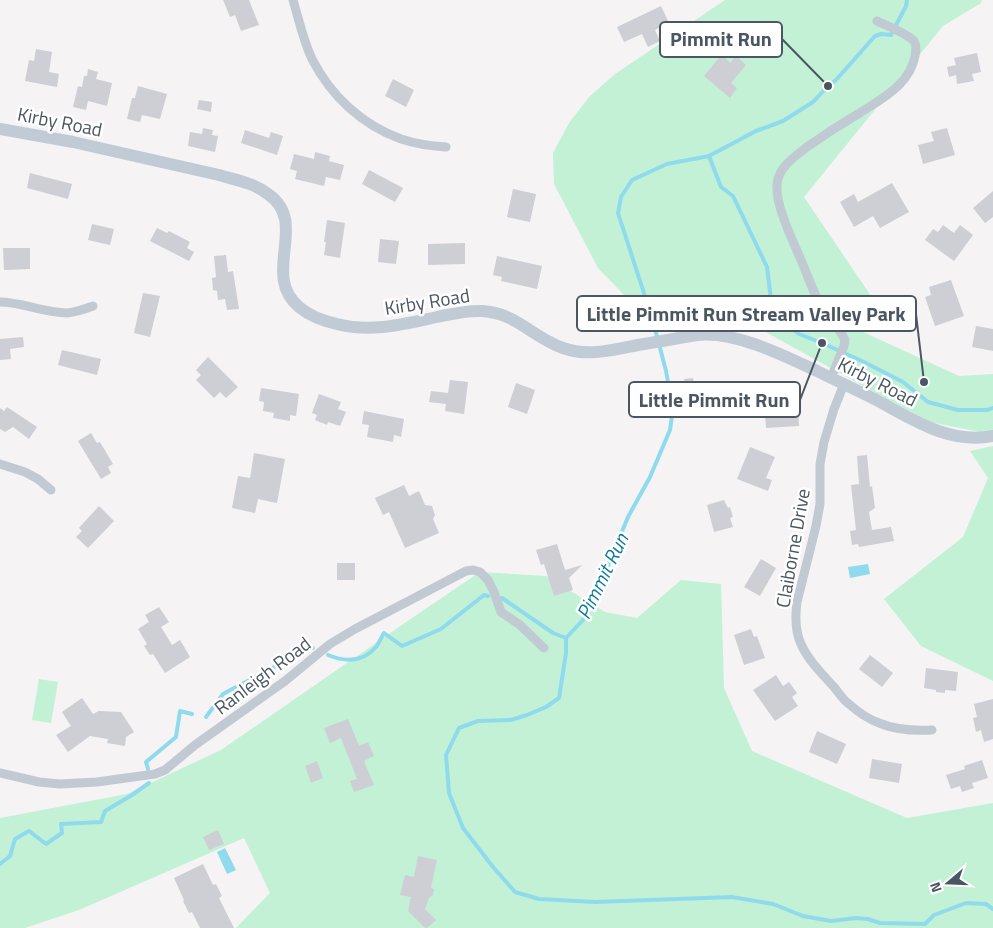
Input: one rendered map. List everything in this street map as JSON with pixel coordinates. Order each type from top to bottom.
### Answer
[{"type":"main road","name":"Kirby Road","points":[[0,129],[73,142],[242,181],[262,190],[274,198],[280,205],[286,218],[282,272],[286,290],[294,302],[301,308],[310,315],[320,319],[344,326],[369,328],[400,325],[469,311],[488,312],[512,318],[552,344],[575,352],[586,353],[604,352],[707,334],[729,337],[833,374],[844,384],[938,432],[968,438],[993,436]]},
{"type":"street","points":[[293,0],[311,57],[322,76],[347,107],[381,131],[422,145],[446,147]]},
{"type":"street","points":[[833,374],[845,340],[813,291],[782,213],[777,192],[778,183],[780,173],[800,153],[890,93],[908,74],[914,62],[916,45],[903,34],[877,21]]},
{"type":"street","points":[[0,302],[10,302],[67,313],[94,306]]},
{"type":"street","name":"Claiborne Drive","points":[[844,384],[824,442],[820,464],[820,505],[796,602],[797,629],[806,654],[848,704],[862,714],[894,728],[913,731],[932,730]]},
{"type":"street","points":[[0,464],[25,472],[38,479],[51,490]]},
{"type":"street","name":"Ranleigh Road","points":[[0,773],[39,782],[60,784],[97,782],[155,774],[165,770],[195,745],[285,681],[330,644],[466,571],[480,572],[488,580],[501,612],[514,620],[544,648]]},
{"type":"green space","points":[[725,0],[982,0],[981,3],[943,26],[804,197],[892,327],[855,329],[959,376],[993,374],[993,431],[985,433],[930,422],[760,329],[698,315],[655,327],[598,268],[554,184],[553,153],[569,123],[589,97],[615,74]]},
{"type":"green space","points":[[993,446],[993,681],[921,646],[884,599],[963,537],[988,478],[970,451]]},
{"type":"green space","points":[[480,572],[546,576],[605,612],[637,618],[681,580],[721,584],[724,688],[752,751],[907,818],[993,803],[993,928],[236,928],[270,893],[244,838],[79,910],[25,928],[0,928],[0,818],[127,794],[221,750]]},
{"type":"green space","points":[[39,679],[58,682],[51,723],[32,720]]},
{"type":"water","points":[[868,564],[870,574],[850,578],[848,567]]},
{"type":"water","points":[[225,848],[236,870],[227,874],[217,852]]},
{"type":"building","points":[[223,0],[249,0],[259,25],[241,31],[235,15],[230,17]]},
{"type":"building","points":[[661,6],[669,23],[655,30],[660,41],[648,47],[642,34],[624,42],[617,27]]},
{"type":"building","points":[[36,49],[52,52],[49,72],[59,74],[57,87],[25,81],[29,60],[34,61]]},
{"type":"building","points":[[977,53],[981,72],[972,74],[974,81],[957,84],[956,75],[949,77],[947,67],[956,65],[954,58]]},
{"type":"building","points":[[722,54],[730,63],[736,56],[746,65],[731,83],[737,88],[730,98],[704,76]]},
{"type":"building","points":[[88,69],[98,72],[96,79],[112,83],[107,106],[88,101],[86,110],[73,107],[78,86],[82,87],[84,76],[87,76]]},
{"type":"building","points":[[393,79],[414,90],[406,107],[385,96]]},
{"type":"building","points":[[138,86],[167,94],[160,119],[142,115],[140,122],[127,119],[132,98],[135,98]]},
{"type":"building","points":[[199,100],[212,102],[211,112],[197,109]]},
{"type":"building","points":[[203,128],[213,130],[212,135],[218,136],[215,152],[188,146],[190,132],[202,134]]},
{"type":"building","points":[[947,128],[955,155],[923,164],[918,145],[934,141],[931,132]]},
{"type":"building","points":[[245,130],[269,138],[271,132],[283,136],[277,155],[241,143]]},
{"type":"building","points":[[315,152],[330,156],[329,161],[344,165],[340,180],[326,177],[324,186],[295,179],[297,171],[290,169],[294,154],[314,159]]},
{"type":"building","points":[[369,170],[403,188],[395,202],[362,184]]},
{"type":"building","points":[[30,173],[72,184],[68,199],[27,188]]},
{"type":"building","points":[[892,183],[909,212],[880,228],[873,216],[854,227],[840,202],[854,194],[858,202]]},
{"type":"building","points":[[513,189],[536,194],[530,222],[507,217]]},
{"type":"building","points":[[993,191],[993,217],[985,223],[973,208]]},
{"type":"building","points":[[327,220],[345,223],[340,258],[324,255]]},
{"type":"building","points":[[92,224],[114,229],[110,245],[88,240]]},
{"type":"building","points":[[943,225],[954,233],[960,225],[973,235],[954,261],[925,240],[933,229],[938,232]]},
{"type":"building","points":[[157,228],[167,233],[169,231],[190,242],[187,248],[194,252],[189,261],[150,241]]},
{"type":"building","points":[[380,239],[399,241],[396,264],[378,262]]},
{"type":"building","points":[[465,243],[465,264],[428,265],[428,244]]},
{"type":"building","points":[[3,248],[30,248],[30,269],[4,270]]},
{"type":"building","points":[[226,255],[228,272],[233,271],[239,309],[227,310],[225,299],[218,300],[217,291],[213,290],[212,278],[216,277],[214,256]]},
{"type":"building","points":[[497,256],[542,266],[537,289],[501,281],[502,277],[493,275]]},
{"type":"building","points":[[951,280],[964,316],[935,326],[925,297],[931,295],[929,287]]},
{"type":"building","points":[[143,293],[160,296],[150,337],[134,333]]},
{"type":"building","points":[[976,326],[993,329],[993,351],[972,347]]},
{"type":"building","points":[[23,337],[24,347],[10,349],[11,359],[0,360],[0,339]]},
{"type":"building","points":[[62,350],[101,359],[97,375],[58,365]]},
{"type":"building","points":[[208,357],[238,387],[226,398],[220,392],[214,398],[196,380],[201,375],[196,370]]},
{"type":"building","points":[[693,378],[696,392],[710,389],[712,401],[685,406],[683,395],[687,394],[684,379]]},
{"type":"building","points":[[450,380],[468,382],[464,414],[445,411],[446,404],[429,402],[431,391],[448,393]]},
{"type":"building","points":[[516,383],[535,390],[527,414],[508,407]]},
{"type":"building","points":[[261,388],[299,394],[296,416],[290,415],[290,421],[273,418],[274,413],[263,411],[264,402],[259,401]]},
{"type":"building","points":[[319,394],[341,402],[338,409],[346,412],[340,426],[328,422],[327,425],[315,420],[317,415],[312,413]]},
{"type":"building","points":[[798,399],[799,426],[766,428],[764,401]]},
{"type":"building","points":[[7,407],[37,427],[29,439],[13,427],[5,432],[0,429],[0,408],[4,411]]},
{"type":"building","points":[[364,411],[404,419],[401,437],[394,435],[393,442],[367,437],[369,425],[362,424]]},
{"type":"building","points":[[91,433],[97,443],[100,442],[113,464],[108,467],[111,473],[101,479],[78,441]]},
{"type":"building","points":[[750,447],[775,457],[766,478],[772,480],[768,491],[737,479]]},
{"type":"building","points":[[254,453],[285,459],[277,503],[258,499],[255,513],[232,508],[238,476],[250,478]]},
{"type":"building","points":[[867,455],[870,487],[872,486],[875,508],[869,512],[872,530],[891,527],[894,541],[859,547],[858,544],[852,545],[850,531],[856,530],[851,485],[859,484],[857,456]]},
{"type":"building","points":[[404,485],[409,496],[419,491],[425,505],[432,506],[435,515],[433,519],[439,533],[405,548],[389,512],[383,515],[375,498]]},
{"type":"building","points":[[724,500],[728,508],[730,507],[733,517],[730,518],[733,527],[714,532],[707,505]]},
{"type":"building","points":[[99,506],[114,521],[88,548],[76,537],[82,531],[79,528]]},
{"type":"building","points":[[557,544],[565,570],[582,565],[569,578],[573,590],[554,596],[544,564],[541,565],[536,550]]},
{"type":"building","points":[[761,559],[776,568],[760,596],[744,587]]},
{"type":"building","points":[[337,563],[355,563],[355,580],[337,580]]},
{"type":"building","points":[[159,607],[169,622],[161,627],[172,645],[180,640],[190,657],[165,673],[153,654],[150,655],[144,646],[147,644],[138,629],[149,622],[145,615]]},
{"type":"building","points":[[751,629],[754,637],[757,636],[765,658],[744,665],[734,635]]},
{"type":"building","points":[[870,655],[893,673],[882,687],[859,669]]},
{"type":"building","points":[[926,668],[958,672],[956,691],[945,690],[945,693],[924,688]]},
{"type":"building","points":[[776,675],[783,686],[789,682],[797,693],[792,697],[798,706],[775,721],[753,690]]},
{"type":"building","points":[[82,698],[93,714],[99,711],[121,712],[134,732],[126,737],[125,746],[107,743],[108,739],[90,736],[68,752],[56,735],[71,726],[62,712]]},
{"type":"building","points":[[993,699],[993,739],[984,742],[981,730],[976,732],[973,718],[977,717],[974,704]]},
{"type":"building","points":[[348,719],[359,746],[368,742],[374,756],[364,761],[374,785],[354,792],[350,781],[357,779],[341,738],[330,743],[324,728]]},
{"type":"building","points":[[817,731],[846,744],[837,764],[809,752]]},
{"type":"building","points":[[872,759],[902,764],[899,783],[869,778]]},
{"type":"building","points":[[982,760],[988,778],[972,783],[974,788],[962,792],[960,786],[951,789],[946,775],[965,769],[964,766]]},
{"type":"building","points":[[317,761],[323,778],[311,783],[305,766]]},
{"type":"building","points":[[218,830],[224,844],[209,850],[203,837]]},
{"type":"building","points":[[418,856],[437,860],[431,887],[434,890],[433,895],[429,898],[425,909],[436,920],[427,928],[408,911],[411,897],[400,895],[405,875],[414,877]]},
{"type":"building","points":[[203,864],[213,885],[216,884],[222,896],[219,898],[234,928],[200,928],[192,912],[189,913],[183,901],[174,878]]},
{"type":"waterway","name":"Pimmit Run","points":[[907,0],[906,6],[891,35],[881,34],[875,36],[836,80],[813,102],[783,121],[756,131],[709,156],[667,164],[632,180],[621,197],[618,213],[653,321],[666,371],[673,409],[670,430],[650,477],[628,517],[583,620],[566,638],[566,653],[559,698],[546,707],[511,720],[478,721],[459,728],[446,755],[449,793],[463,828],[493,867],[515,892],[539,899],[595,902],[732,897],[773,904],[803,916],[831,921],[856,918],[880,923],[925,924],[934,915],[966,903],[986,904],[993,909]]},
{"type":"waterway","points":[[709,156],[721,187],[733,196],[767,267],[771,299],[780,320],[799,334],[864,362],[903,382],[928,402],[958,410],[987,410],[993,408]]},
{"type":"waterway","points":[[328,655],[347,660],[365,656],[376,647],[384,633],[402,646],[441,629],[484,595],[488,596]]},
{"type":"waterway","points":[[502,598],[553,633],[566,638]]},
{"type":"waterway","points":[[206,717],[223,694],[310,646],[313,648]]},
{"type":"waterway","points":[[148,769],[146,762],[176,737],[180,711],[192,714]]},
{"type":"waterway","points":[[0,864],[10,856],[15,839],[29,831],[46,844],[62,833],[61,824],[101,822],[105,811],[149,783]]},
{"type":"place","name":"Pimmit Run","points":[[828,86]]},
{"type":"place","name":"Little Pimmit Run","points":[[822,343]]},
{"type":"place","name":"Little Pimmit Run Stream Valley Park","points":[[924,382]]}]
